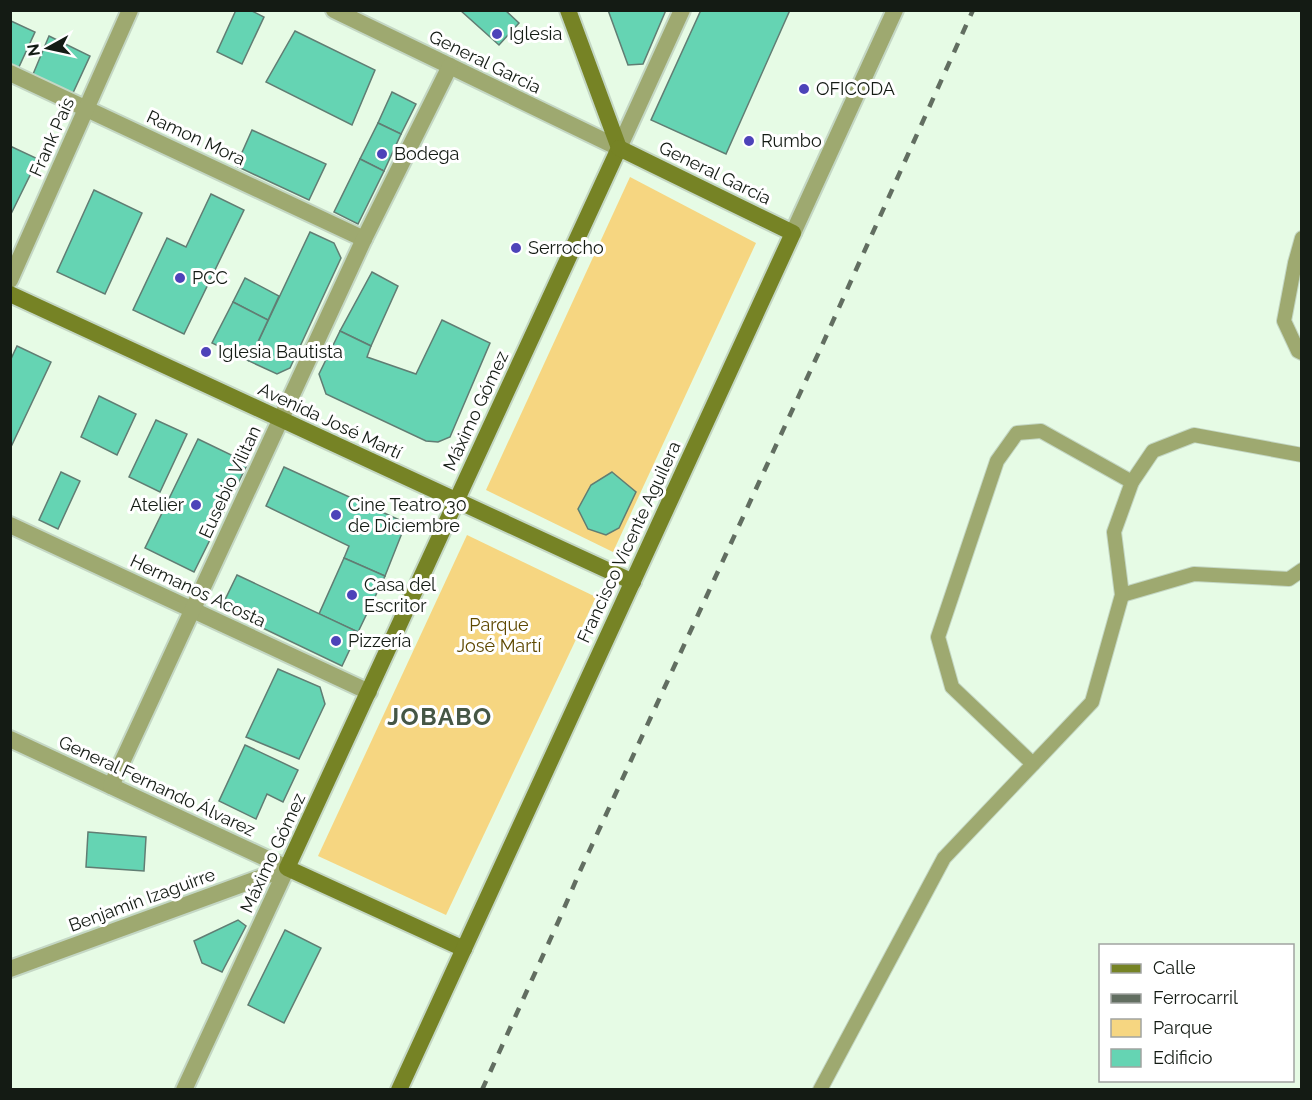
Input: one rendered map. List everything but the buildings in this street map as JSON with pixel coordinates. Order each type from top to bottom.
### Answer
[{"type":"main road","points":[[568,10],[619,148]]},
{"type":"main road","name":"General García","points":[[619,148],[793,233]]},
{"type":"main road","name":"Máximo Gómez","points":[[287,868],[619,148]]},
{"type":"main road","name":"Francisco Vicente Aguilera","points":[[399,1089],[793,233]]},
{"type":"main road","name":"Avenida José Martí","points":[[10,294],[633,582]]},
{"type":"main road","points":[[287,868],[464,949]]},
{"type":"street","name":"Frank País","points":[[10,280],[130,10]]},
{"type":"street","name":"General Garcia","points":[[334,10],[619,148]]},
{"type":"street","name":"Máximo Gómez","points":[[619,148],[682,10]]},
{"type":"street","name":"Francisco Vicente Aguilera","points":[[793,233],[895,10]]},
{"type":"street","name":"Eusebio Vilitan","points":[[111,786],[364,239],[450,66]]},
{"type":"street","name":"Ramon Mora","points":[[10,73],[364,239]]},
{"type":"street","name":"Hermanos Acosta","points":[[10,525],[369,692]]},
{"type":"street","name":"General Fernando Álvarez","points":[[10,739],[287,868]]},
{"type":"street","name":"Máximo Gómez","points":[[184,1089],[287,868]]},
{"type":"street","name":"Benjamín Izaguirre","points":[[10,969],[287,868]]},
{"type":"lane","points":[[1302,238],[1284,321],[1298,351],[1302,353]]},
{"type":"lane","points":[[1033,764],[952,687],[938,637],[997,461],[1017,433],[1041,431],[1132,482]]},
{"type":"lane","points":[[820,1089],[945,858],[1092,702],[1122,595],[1114,532],[1132,482],[1153,452],[1194,435],[1302,455]]},
{"type":"lane","points":[[1122,595],[1194,574],[1289,579],[1302,570]]},
{"type":"green space","points":[[630,177],[756,243],[613,552],[486,490]]},
{"type":"green space","name":"Parque José Martí","points":[[467,535],[596,597],[446,915],[318,856]]},
{"type":"railway","points":[[482,1090],[973,10]]},
{"type":"place","name":"Iglesia","points":[[497,34]]},
{"type":"place","name":"OFICODA","points":[[804,89]]},
{"type":"place","name":"Rumbo","points":[[749,141]]},
{"type":"place","name":"Bodega","points":[[382,154]]},
{"type":"place","name":"Serrocho","points":[[516,248]]},
{"type":"place","name":"PCC","points":[[180,278]]},
{"type":"place","name":"Iglesia Bautista","points":[[206,352]]},
{"type":"place","name":"Atelier","points":[[196,505]]},
{"type":"place","name":"Cine Teatro 30 de Diciembre","points":[[336,515]]},
{"type":"place","name":"Casa del Escritor","points":[[352,595]]},
{"type":"place","name":"Pizzería","points":[[336,641]]},
{"type":"district","name":"JOBABO","points":[[440,717]]}]
